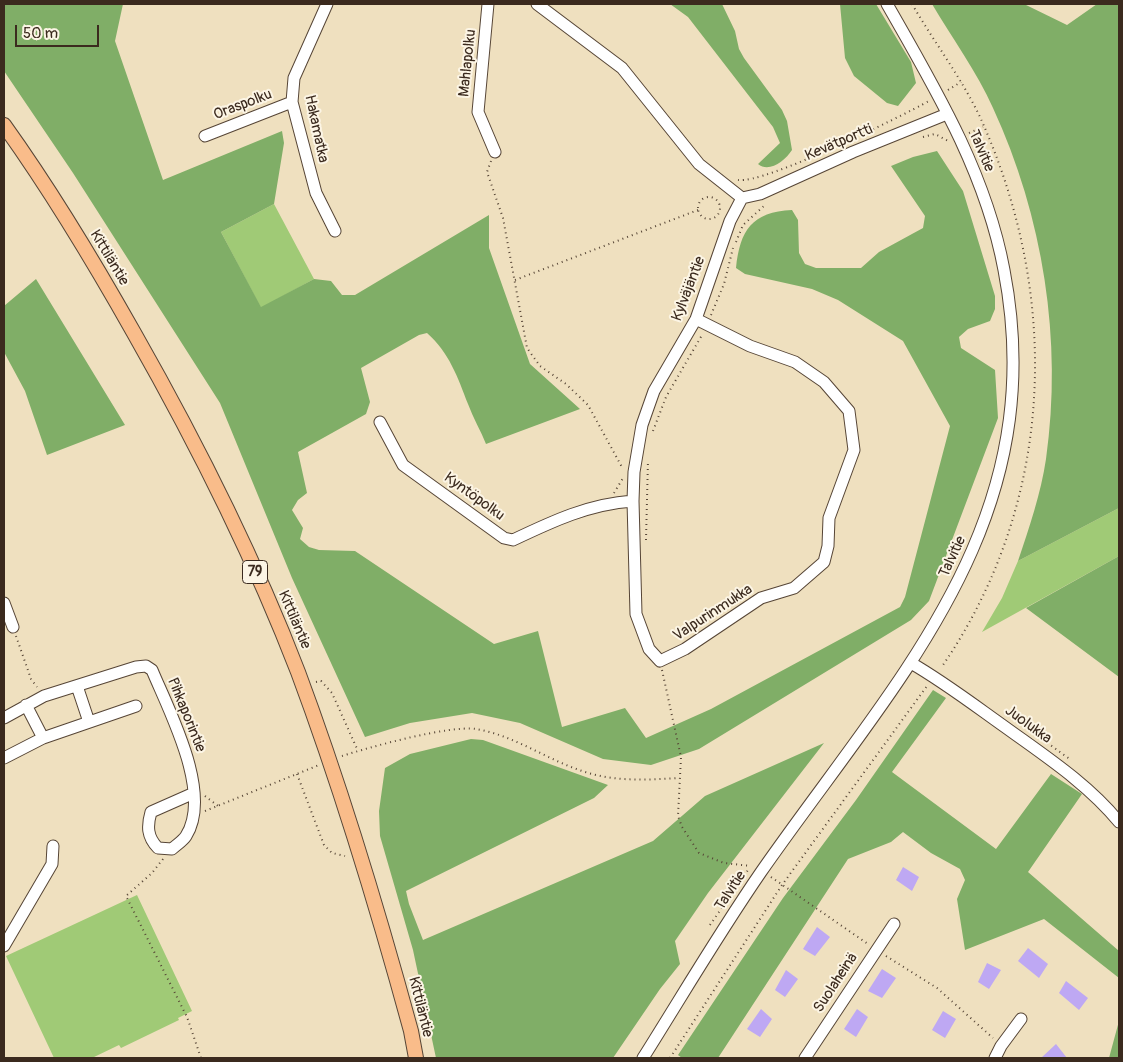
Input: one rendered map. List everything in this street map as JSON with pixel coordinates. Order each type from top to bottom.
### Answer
[{"type":"main road","name":"Kittiläntie","points":[[4,125],[94,262],[160,378],[203,459],[266,596],[297,671],[357,842],[398,984],[416,1058]]},
{"type":"street","name":"Hakamatka","points":[[328,4],[294,78],[292,102],[316,193],[335,231]]},
{"type":"street","name":"Mahlapolku","points":[[488,4],[478,112],[495,152]]},
{"type":"street","points":[[537,4],[622,68],[700,164],[742,198]]},
{"type":"street","name":"Talvitie","points":[[643,1058],[762,872],[911,663],[952,596],[983,527],[1001,471],[1008,439],[1012,394],[1012,336],[1004,270],[984,196],[959,137],[940,96],[888,4]]},
{"type":"street","name":"Oraspolku","points":[[205,136],[292,102]]},
{"type":"street","name":"Kevätportti","points":[[742,198],[760,194],[853,152],[948,114]]},
{"type":"street","name":"Kylväjäntie","points":[[660,661],[649,649],[636,614],[633,501],[634,472],[642,425],[654,391],[696,319],[730,220],[742,198]]},
{"type":"street","name":"Valpurinmukka","points":[[660,661],[693,645],[761,598],[794,588],[824,562],[828,546],[829,518],[854,450],[849,411],[824,382],[795,362],[750,346],[696,319]]},
{"type":"street","name":"Kyntöpolku","points":[[380,422],[403,465],[504,538],[513,540],[568,514],[607,503],[633,501]]},
{"type":"street","points":[[4,603],[13,627]]},
{"type":"street","name":"Juolukka","points":[[911,663],[934,676],[1049,759],[1117,816]]},
{"type":"street","name":"Pihkaporintie","points":[[4,718],[44,696],[136,667],[146,666],[152,670],[183,742],[194,781],[193,815],[186,836],[172,849]]},
{"type":"street","points":[[77,686],[89,722]]},
{"type":"street","points":[[26,705],[42,738]]},
{"type":"street","points":[[4,758],[42,738],[136,706]]},
{"type":"street","points":[[172,849],[158,848],[150,840],[148,824],[151,812],[194,792]]},
{"type":"street","points":[[4,946],[52,864],[53,846]]},
{"type":"street","name":"Suolaheinä","points":[[805,1058],[894,924]]},
{"type":"street","points":[[995,1058],[1001,1046],[1021,1019]]},
{"type":"path","points":[[670,1058],[782,885],[952,652],[984,594],[998,560],[1018,497],[1031,436],[1036,398],[1036,341],[1026,263],[1007,192],[983,127],[961,82],[912,4]]},
{"type":"path","points":[[733,179],[742,181],[778,171],[894,120],[940,96],[961,82]]},
{"type":"path","points":[[919,137],[935,134],[949,141],[983,127]]},
{"type":"path","points":[[495,152],[487,172],[503,218],[527,348],[540,366],[566,384],[588,405],[625,473],[607,503]]},
{"type":"path","points":[[707,196],[714,198],[720,207],[718,214],[709,219],[702,217],[698,210],[698,203],[707,196]]},
{"type":"path","points":[[652,434],[666,396],[707,325],[724,284],[734,246],[743,225],[766,204]]},
{"type":"path","points":[[514,280],[698,210]]},
{"type":"path","points":[[646,541],[646,474],[649,458]]},
{"type":"path","points":[[634,472],[646,474]]},
{"type":"path","points":[[13,627],[32,679],[44,696]]},
{"type":"path","points":[[660,661],[681,757],[678,816],[682,827],[699,853],[724,863],[750,866],[762,872],[876,950],[937,988],[1001,1046]]},
{"type":"path","points":[[313,682],[321,681],[327,685],[358,751]]},
{"type":"path","points":[[340,757],[358,751],[443,732],[475,729],[513,741],[563,764],[602,777],[631,780],[679,778]]},
{"type":"path","points":[[193,815],[320,764]]},
{"type":"path","points":[[297,773],[324,845],[332,853],[345,856]]},
{"type":"path","points":[[194,792],[202,793],[218,806]]},
{"type":"path","points":[[172,849],[152,873],[126,896],[187,1017],[201,1058]]},
{"type":"path","points":[[710,925],[750,866]]},
{"type":"green space","points":[[4,4],[123,4],[115,41],[163,180],[282,131],[284,143],[274,204],[221,232],[261,307],[314,279],[331,281],[342,295],[355,295],[489,215],[489,248],[530,364],[580,409],[486,444],[447,357],[435,340],[427,333],[419,335],[361,368],[370,402],[366,414],[298,452],[307,493],[298,500],[292,510],[303,528],[300,539],[309,547],[319,550],[355,551],[494,644],[538,631],[562,727],[625,708],[646,738],[711,709],[900,607],[905,597],[950,426],[903,341],[838,300],[812,289],[745,274],[736,268],[741,243],[751,225],[767,215],[792,210],[798,220],[799,253],[805,264],[816,268],[861,268],[879,252],[923,228],[925,216],[891,166],[913,157],[937,151],[963,191],[995,296],[995,309],[990,321],[968,329],[959,337],[961,348],[995,370],[998,418],[929,601],[911,620],[699,749],[651,765],[603,759],[520,723],[472,713],[410,723],[365,737],[292,578],[220,403],[73,173],[4,71]]},
{"type":"green space","points":[[670,4],[722,4],[735,31],[739,49],[744,58],[782,110],[787,121],[792,150],[781,162],[767,167],[758,164],[780,143],[773,127],[688,17]]},
{"type":"green space","points":[[840,4],[876,4],[911,62],[916,83],[898,106],[887,103],[854,76],[845,58]]},
{"type":"green space","points":[[932,4],[1024,4],[1067,25],[1097,4],[1119,4],[1119,508],[1018,561],[1041,485],[1051,414],[1050,325],[1045,280],[1025,192],[1010,149],[980,81]]},
{"type":"green space","points":[[274,204],[314,279],[261,308],[221,232]]},
{"type":"green space","points":[[36,279],[125,425],[47,455],[25,391],[4,352],[4,306]]},
{"type":"green space","points":[[1119,508],[1119,556],[982,632],[1002,598],[1018,561]]},
{"type":"green space","points":[[1119,556],[1119,677],[1026,608]]},
{"type":"green space","points":[[933,690],[946,698],[892,772],[996,849],[1051,774],[1082,794],[1028,872],[1119,951],[1119,978],[1044,919],[965,950],[957,899],[965,880],[960,869],[931,853],[903,832],[891,842],[848,859],[718,1058],[682,1058],[678,1055],[783,898],[856,800]]},
{"type":"green space","points":[[471,739],[483,740],[608,785],[594,798],[406,891],[423,940],[653,841],[705,796],[824,743],[708,893],[675,941],[680,964],[660,989],[613,1058],[436,1058],[413,950],[380,836],[379,811],[385,768],[410,754]]},
{"type":"green space","points":[[137,895],[192,1011],[178,1018],[179,1020],[121,1048],[119,1045],[92,1058],[54,1058],[6,956]]},
{"type":"green space","points":[[1119,1021],[1119,1058],[1109,1058]]},
{"type":"building","points":[[903,867],[919,877],[912,891],[896,880]]},
{"type":"building","points":[[817,927],[830,937],[815,956],[803,949]]},
{"type":"building","points":[[1028,948],[1048,964],[1039,978],[1018,961]]},
{"type":"building","points":[[987,963],[1001,970],[989,989],[978,982]]},
{"type":"building","points":[[882,969],[896,978],[882,998],[868,991]]},
{"type":"building","points":[[786,970],[798,979],[785,997],[775,990]]},
{"type":"building","points":[[1066,981],[1088,998],[1079,1010],[1059,993]]},
{"type":"building","points":[[761,1009],[772,1019],[760,1037],[747,1029]]},
{"type":"building","points":[[857,1009],[868,1017],[856,1037],[844,1029]]},
{"type":"building","points":[[943,1011],[956,1019],[945,1038],[932,1030]]},
{"type":"building","points":[[1056,1044],[1067,1058],[1041,1058]]}]
